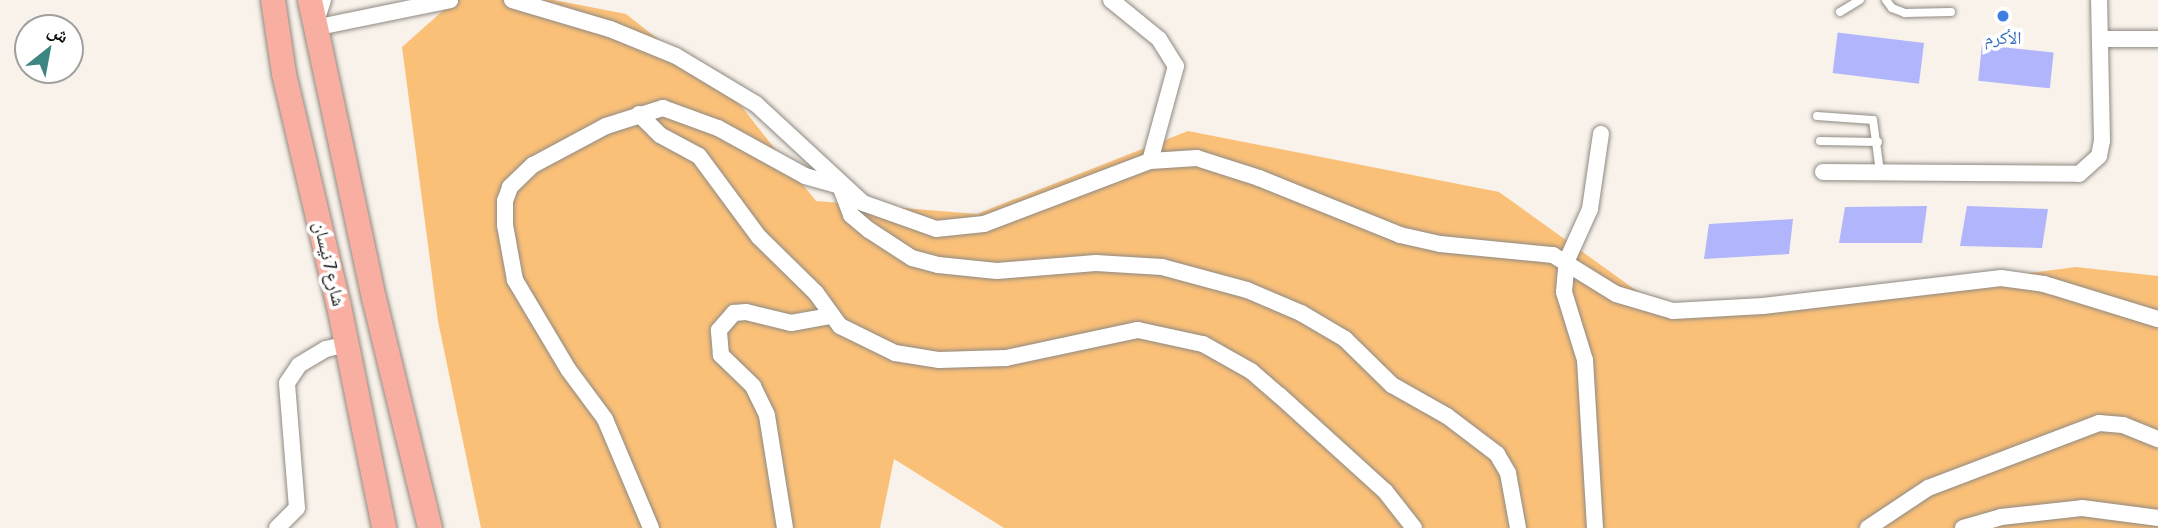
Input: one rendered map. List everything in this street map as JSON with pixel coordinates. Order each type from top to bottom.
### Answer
[{"type":"main road","name":"شارع 7 نيسان","points":[[273,0],[284,74],[347,344],[384,528]]},
{"type":"main road","name":"شارع 7 نيسان","points":[[310,0],[314,28],[430,528]]},
{"type":"street","points":[[323,0],[314,28],[450,0]]},
{"type":"street","points":[[512,0],[640,39],[704,71],[775,120],[840,186],[851,215],[912,258],[938,265],[997,271],[1096,263],[1162,267],[1247,290],[1301,313],[1345,340],[1392,385],[1447,416],[1497,454],[1508,473],[1518,528]]},
{"type":"street","points":[[1111,0],[1159,39],[1176,66],[1172,94],[1155,132],[1150,161]]},
{"type":"street","points":[[1823,172],[2079,174],[2099,156],[2102,141],[2099,0]]},
{"type":"street","points":[[2101,39],[2158,39]]},
{"type":"street","points":[[651,528],[605,419],[568,369],[515,280],[505,226],[505,201],[519,176],[606,125],[663,108],[682,112],[805,176],[840,186],[893,215],[956,230],[984,224],[1150,161],[1183,157],[1214,162],[1425,242],[1533,252],[1567,260],[1616,294],[1673,312],[1752,307],[2001,278],[2044,284],[2158,319]]},
{"type":"street","points":[[639,114],[660,135],[699,156],[759,237],[820,298],[829,316],[895,353],[939,360],[993,360],[1138,330],[1203,344],[1251,371],[1279,395],[1385,491],[1414,528]]},
{"type":"street","points":[[1595,528],[1585,420],[1587,377],[1582,348],[1563,292],[1567,260],[1585,224],[1601,134]]},
{"type":"street","points":[[785,528],[768,415],[753,386],[721,355],[719,330],[734,313],[746,312],[791,323],[829,316]]},
{"type":"street","points":[[277,528],[297,508],[287,383],[299,365],[326,349],[347,344]]},
{"type":"street","points":[[1868,528],[1928,488],[2099,423],[2123,425],[2158,439]]},
{"type":"street","points":[[1963,528],[2001,517],[2082,508],[2158,518]]},
{"type":"lane","points":[[1840,12],[1860,0]]},
{"type":"lane","points":[[1886,0],[1892,8],[1905,13],[1951,12]]},
{"type":"lane","points":[[1817,116],[1867,116],[1876,124],[1880,172]]},
{"type":"lane","points":[[1820,141],[1878,142]]},
{"type":"shaded area","points":[[455,0],[554,0],[626,14],[738,102],[816,201],[977,214],[1188,131],[1499,192],[1676,319],[2076,267],[2158,276],[2158,528],[1004,528],[894,459],[880,528],[481,528],[438,321],[402,47]]},
{"type":"building","points":[[1838,32],[1924,43],[1919,84],[1833,73]]},
{"type":"building","points":[[1982,45],[2054,53],[2050,88],[1978,81]]},
{"type":"building","points":[[1927,206],[1922,243],[1839,243],[1845,207]]},
{"type":"building","points":[[1967,206],[2048,209],[2042,248],[1960,246]]},
{"type":"building","points":[[1793,219],[1789,254],[1704,259],[1709,224]]},
{"type":"place","name":"الأكرم","points":[[2003,16]]}]
